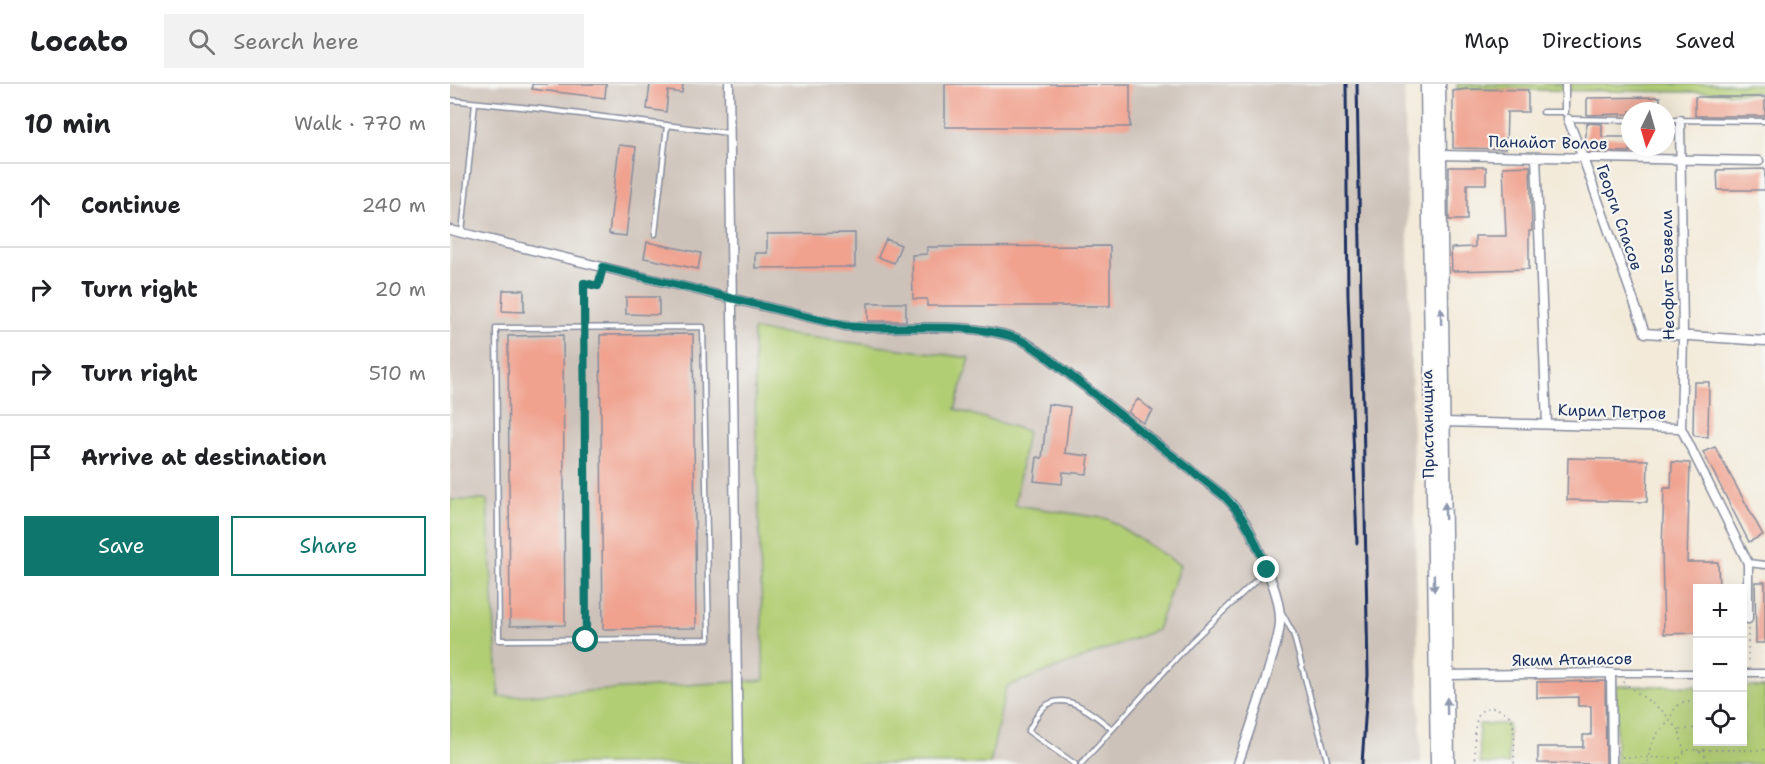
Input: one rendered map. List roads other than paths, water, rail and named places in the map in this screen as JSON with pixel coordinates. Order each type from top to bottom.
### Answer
[{"type":"main road","name":"Пристанищна","points":[[1427,84],[1437,764]]},
{"type":"main road","name":"Пристанищна","points":[[1439,84],[1448,764]]},
{"type":"street","points":[[729,84],[738,764]]},
{"type":"street","points":[[1565,84],[1566,116]]},
{"type":"street","name":"Георги Спасов","points":[[1566,116],[1645,333],[1683,335]]},
{"type":"street","name":"Неофит Бозвели","points":[[1680,120],[1683,335],[1681,428]]},
{"type":"street","name":"Панайот Волов","points":[[1439,155],[1762,161]]},
{"type":"street","points":[[1536,157],[1547,424]]},
{"type":"street","points":[[450,230],[845,326],[970,329],[1015,337],[1050,360],[1224,496],[1239,511],[1249,526],[1267,570],[1278,606],[1280,622],[1278,638],[1260,700],[1238,764]]},
{"type":"street","points":[[1683,335],[1765,341]]},
{"type":"street","name":"Кирил Петров","points":[[1443,422],[1681,428],[1748,563],[1748,619]]},
{"type":"street","points":[[1748,563],[1765,565]]},
{"type":"street","points":[[1611,673],[1612,760]]},
{"type":"street","name":"Яким Атанасов","points":[[1447,675],[1693,673]]},
{"type":"street","points":[[1747,673],[1765,673]]},
{"type":"lane","points":[[450,100],[729,133]]},
{"type":"lane","points":[[462,233],[475,102]]},
{"type":"lane","points":[[1543,112],[1621,119]]},
{"type":"lane","points":[[1675,120],[1765,121]]},
{"type":"lane","points":[[656,234],[667,125]]},
{"type":"lane","points":[[586,640],[584,283],[598,286],[603,267]]},
{"type":"lane","points":[[704,327],[709,639],[499,640],[496,328],[584,328],[704,327]]},
{"type":"lane","points":[[1081,764],[1191,642],[1267,570]]},
{"type":"lane","points":[[1278,606],[1293,633],[1328,764]]},
{"type":"lane","points":[[1075,764],[1028,731],[1045,706],[1054,702],[1076,704],[1112,729]]},
{"type":"railway","points":[[1346,84],[1348,295],[1357,543]]},
{"type":"railway","points":[[1357,84],[1368,675],[1362,764]]}]
